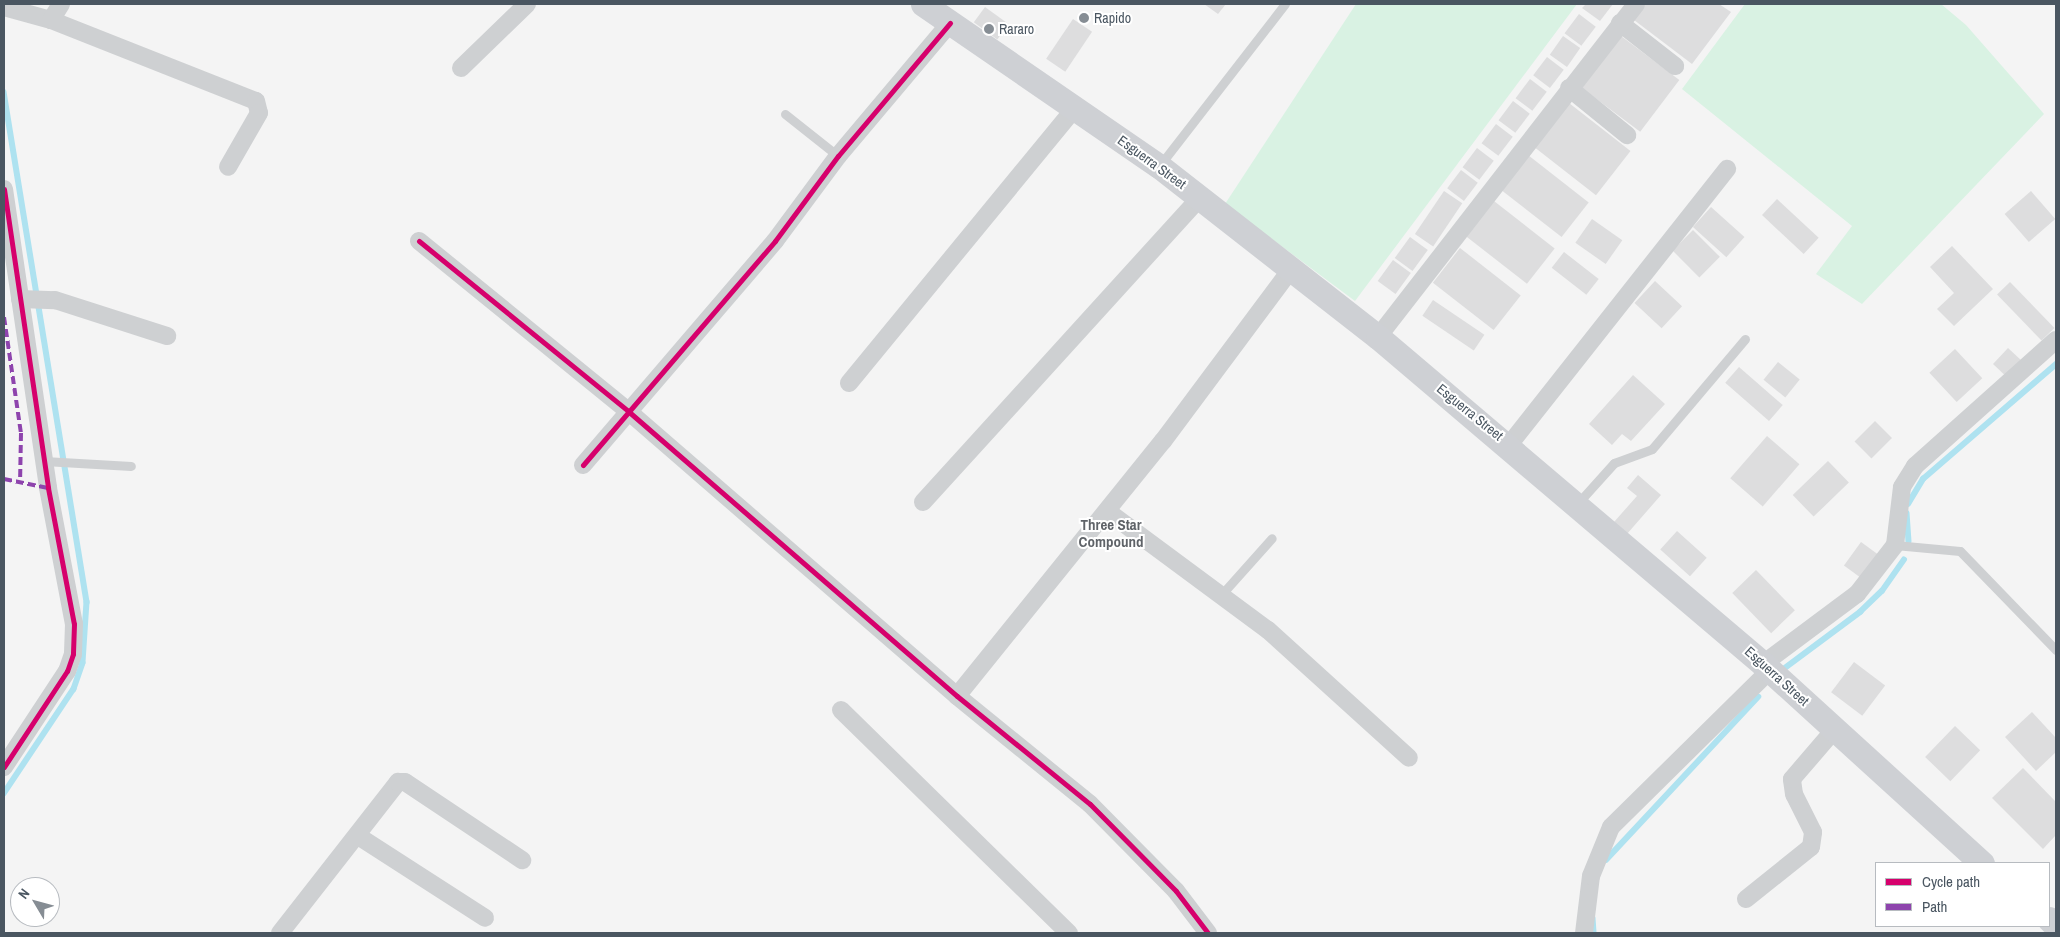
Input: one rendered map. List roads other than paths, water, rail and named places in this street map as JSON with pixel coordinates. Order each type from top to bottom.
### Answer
[{"type":"main road","name":"Esguerra Street","points":[[923,4],[1160,166],[1378,337],[1509,444],[1766,667],[1981,862]]},
{"type":"street","points":[[51,20],[61,4]]},
{"type":"street","points":[[460,68],[527,4]]},
{"type":"street","points":[[1378,337],[1569,88],[1636,4]]},
{"type":"street","points":[[4,6],[51,20],[256,101],[259,113],[228,167]]},
{"type":"street","points":[[583,465],[774,240],[838,156],[950,23]]},
{"type":"street","points":[[1620,23],[1675,66]]},
{"type":"street","points":[[1569,88],[1627,135]]},
{"type":"street","points":[[849,383],[1076,108]]},
{"type":"street","points":[[1509,444],[1727,169]]},
{"type":"street","points":[[4,189],[30,299],[49,462],[74,624],[73,654],[4,767]]},
{"type":"street","points":[[923,502],[1200,198]]},
{"type":"street","points":[[419,241],[628,411],[957,696],[1090,804],[1176,891],[1208,933]]},
{"type":"street","points":[[957,696],[1107,511],[1291,269]]},
{"type":"street","points":[[30,299],[167,336]]},
{"type":"street","points":[[1584,933],[1590,876],[1611,827],[1766,667],[1857,594],[1895,545],[1902,487],[1915,466],[2056,340]]},
{"type":"street","points":[[1107,511],[1268,630],[1409,758]]},
{"type":"street","points":[[841,710],[1069,933]]},
{"type":"street","points":[[1746,899],[1811,847],[1813,832],[1794,794],[1792,779],[1835,729]]},
{"type":"street","points":[[280,933],[358,836],[396,783],[405,782],[522,860]]},
{"type":"street","points":[[358,836],[485,918]]},
{"type":"lane","points":[[1160,166],[1285,4]]},
{"type":"lane","points":[[785,114],[838,156]]},
{"type":"lane","points":[[1578,504],[1614,463],[1652,449],[1745,339]]},
{"type":"lane","points":[[49,462],[131,466]]},
{"type":"lane","points":[[1221,596],[1272,538]]},
{"type":"lane","points":[[1895,545],[1960,551],[2056,650]]},
{"type":"waterway","points":[[4,92],[87,602],[83,663],[74,689],[4,794]]},
{"type":"waterway","points":[[1908,504],[1923,479],[2056,364]]},
{"type":"waterway","points":[[1907,513],[1909,541]]},
{"type":"waterway","points":[[1785,668],[1860,612],[1882,591],[1904,560]]},
{"type":"waterway","points":[[1606,860],[1758,697]]},
{"type":"waterway","points":[[1593,918],[1594,933]]},
{"type":"place","name":"Rapido","points":[[1084,18]]},
{"type":"place","name":"Rararo","points":[[989,29]]},
{"type":"district","name":"Three Star Compound","points":[[1111,532]]}]
